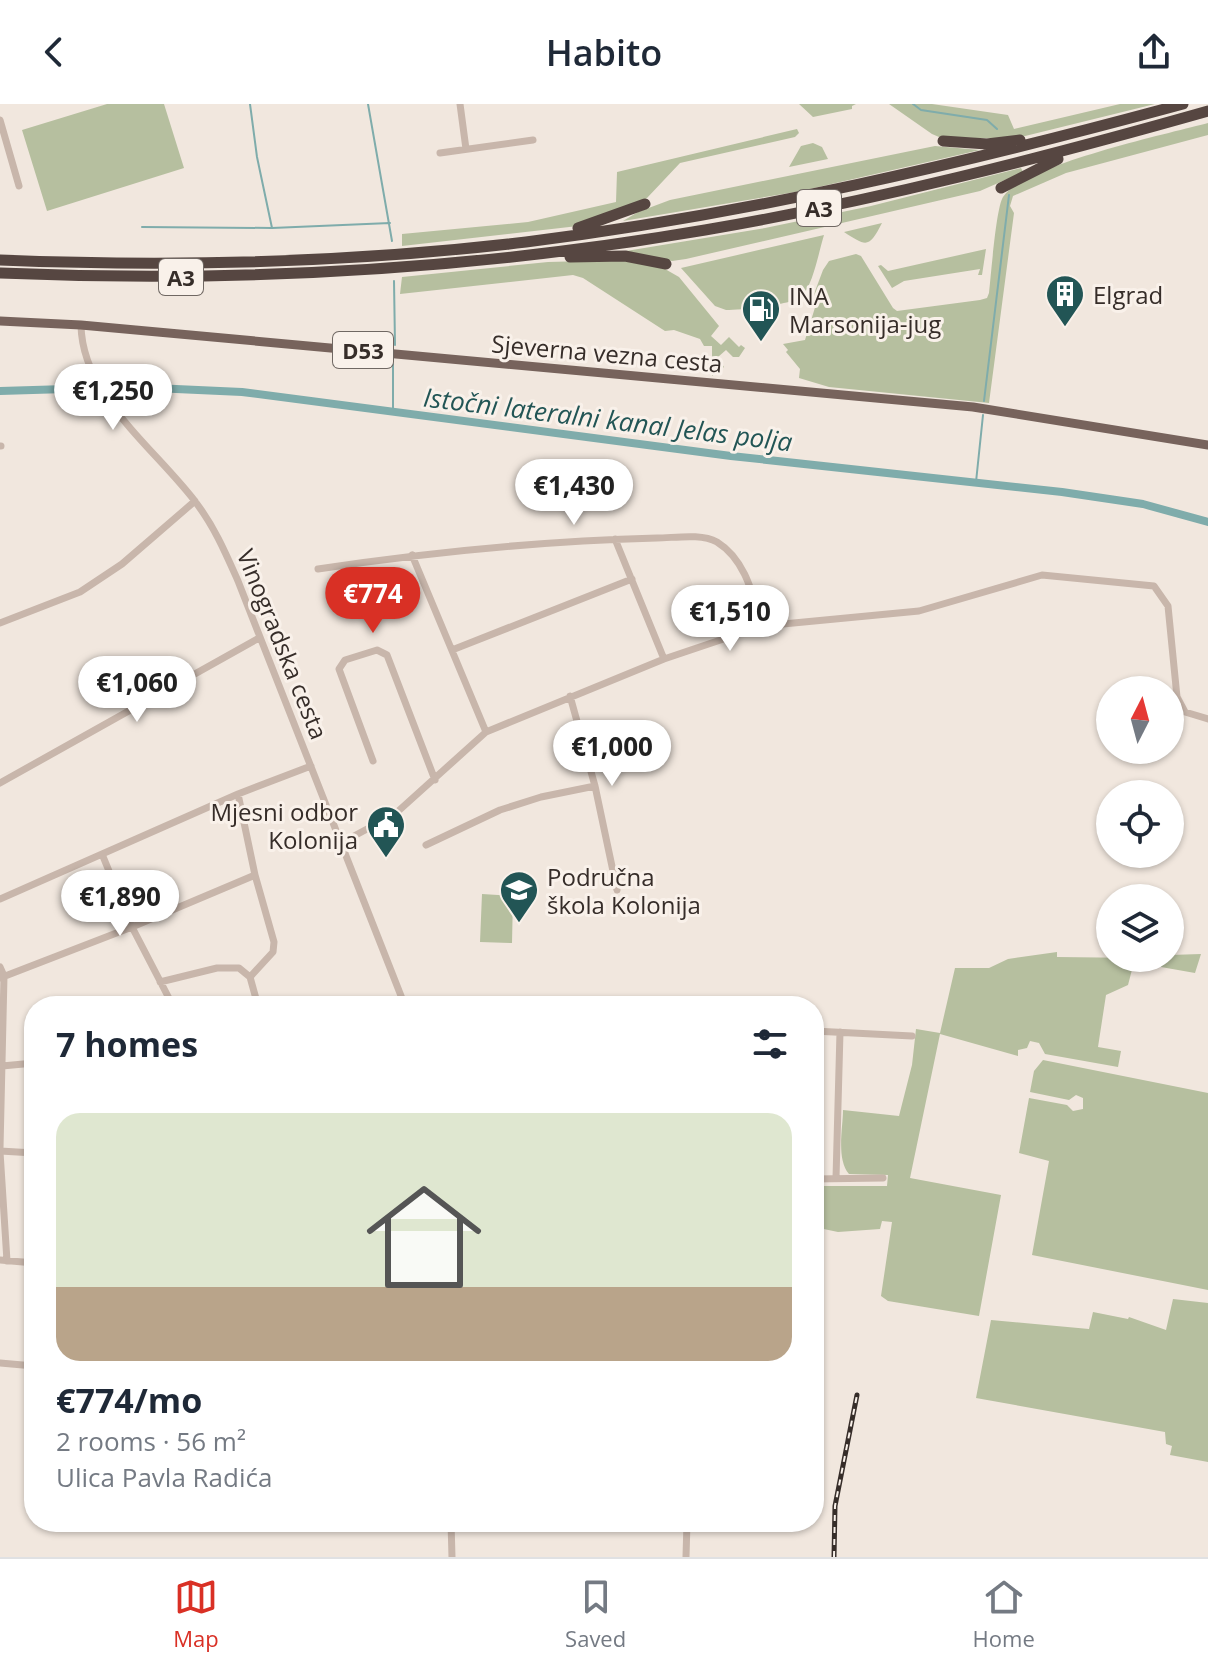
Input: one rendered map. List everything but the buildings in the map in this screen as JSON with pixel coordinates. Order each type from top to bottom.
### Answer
[{"type":"highway","name":"A3","points":[[0,260],[249,262],[523,242],[794,199],[911,174],[1183,104]]},
{"type":"highway","name":"A3","points":[[0,273],[133,278],[377,269],[502,258],[646,240],[780,216],[931,183],[1208,111]]},
{"type":"highway","points":[[943,141],[995,143],[1056,131],[1084,131]]},
{"type":"highway","points":[[1001,188],[1050,161],[1112,144],[1131,133]]},
{"type":"highway","points":[[523,242],[541,234],[588,226],[645,204]]},
{"type":"highway","points":[[502,258],[521,262],[611,255],[666,264]]},
{"type":"main road","name":"Sjeverna vezna cesta","points":[[0,321],[81,325],[973,407],[1208,445]]},
{"type":"street","points":[[460,104],[466,149]]},
{"type":"street","points":[[0,120],[2,137],[19,186]]},
{"type":"street","points":[[440,153],[533,140]]},
{"type":"street","name":"Vinogradska cesta","points":[[81,325],[86,356],[109,401],[195,501],[224,550],[401,996]]},
{"type":"street","points":[[0,623],[80,592],[122,564],[195,501]]},
{"type":"street","points":[[318,569],[412,555],[615,539],[700,538],[716,542],[746,574],[762,626]]},
{"type":"street","points":[[615,539],[664,659]]},
{"type":"street","points":[[412,555],[486,732]]},
{"type":"street","points":[[341,843],[395,814],[486,732],[664,659],[762,626],[919,611],[1042,575],[1154,586],[1168,606],[1177,697],[1185,712],[1208,719]]},
{"type":"street","points":[[452,650],[632,579]]},
{"type":"street","points":[[0,783],[259,638]]},
{"type":"street","points":[[373,761],[339,669],[345,660],[377,650],[387,655],[435,780]]},
{"type":"street","points":[[570,696],[595,786],[617,890]]},
{"type":"street","points":[[0,899],[238,794],[311,766]]},
{"type":"street","points":[[426,845],[500,810],[541,797],[595,786]]},
{"type":"street","points":[[238,794],[255,875],[274,942],[273,952],[250,977]]},
{"type":"street","points":[[102,854],[132,927],[168,996]]},
{"type":"street","points":[[2,977],[255,875]]},
{"type":"street","points":[[0,967],[0,1150],[4,1261],[24,1262]]},
{"type":"street","points":[[160,982],[217,968],[239,968],[250,977],[255,996]]},
{"type":"street","points":[[824,1031],[912,1036]]},
{"type":"street","points":[[836,1178],[840,1032]]},
{"type":"street","points":[[2,1066],[24,1064]]},
{"type":"street","points":[[0,1150],[24,1152]]},
{"type":"street","points":[[824,1179],[883,1178]]},
{"type":"street","points":[[0,1363],[24,1365]]},
{"type":"street","points":[[451,1532],[452,1557]]},
{"type":"street","points":[[686,1557],[687,1532]]},
{"type":"green space","points":[[107,104],[164,104],[184,168],[47,211],[22,130]]},
{"type":"green space","points":[[799,104],[856,104],[852,109],[813,117]]},
{"type":"green space","points":[[889,104],[932,104],[1008,115],[1014,129],[1120,104],[1155,104],[1013,139],[939,137]]},
{"type":"green space","points":[[1208,123],[1208,135],[1066,173],[1013,196],[1010,206],[1014,213],[989,403],[829,387],[799,378],[800,369],[783,344],[805,340],[817,301],[811,302],[829,261],[856,254],[861,256],[897,311],[987,298],[1000,204],[1016,185],[1066,162]]},
{"type":"green space","points":[[797,129],[799,133],[795,137],[680,163],[647,198],[632,207],[578,226],[402,246],[402,234],[528,222],[616,202],[617,172]]},
{"type":"green space","points":[[813,143],[822,147],[828,159],[789,167],[801,146]]},
{"type":"green space","points":[[935,146],[980,150],[801,191],[623,221],[670,200]]},
{"type":"green space","points":[[1021,168],[1023,172],[980,191],[686,259],[672,261],[626,251],[765,228],[871,206]]},
{"type":"green space","points":[[882,223],[867,242],[844,232]]},
{"type":"green space","points":[[824,235],[806,291],[788,302],[726,310],[715,306],[681,268]]},
{"type":"green space","points":[[986,249],[982,275],[978,275],[980,269],[904,281],[892,288],[878,266],[888,271]]},
{"type":"green space","points":[[625,260],[665,269],[679,277],[719,326],[711,336],[721,345],[729,337],[739,347],[745,348],[739,357],[733,357],[726,350],[718,357],[724,367],[712,376],[712,346],[704,346],[700,339],[674,330],[665,331],[583,278],[573,275],[400,294],[402,277],[548,262]]},
{"type":"green space","points":[[482,894],[513,896],[512,943],[480,942]]},
{"type":"green space","points":[[1057,952],[1057,957],[1096,957],[1096,972],[1131,972],[1128,985],[1106,995],[1098,1047],[1121,1051],[1118,1067],[1045,1054],[1039,1043],[1030,1041],[1027,1048],[1018,1050],[1018,1056],[940,1034],[910,1178],[1001,1195],[979,1316],[888,1301],[881,1296],[892,1222],[882,1221],[880,1229],[838,1232],[824,1229],[824,1186],[887,1186],[888,1175],[849,1174],[845,1168],[841,1152],[843,1110],[899,1116],[912,1065],[916,1029],[940,1033],[955,968],[989,968],[1008,959]]},
{"type":"green space","points":[[1201,954],[1195,973],[1184,971],[1184,955]]},
{"type":"green space","points":[[1043,1060],[1208,1093],[1208,1290],[1032,1255],[1049,1161],[1019,1153],[1029,1098],[1067,1105],[1073,1111],[1083,1109],[1083,1098],[1076,1095],[1069,1100],[1030,1092],[1034,1071]]},
{"type":"green space","points":[[1173,1299],[1208,1303],[1208,1462],[1170,1455],[1172,1446],[1166,1444],[1165,1432],[976,1398],[991,1320],[1089,1329],[1093,1312],[1129,1317],[1166,1330]]},
{"type":"waterway","points":[[250,104],[272,228]]},
{"type":"waterway","points":[[368,104],[392,241]]},
{"type":"waterway","points":[[913,104],[921,110],[987,120],[997,129]]},
{"type":"waterway","points":[[984,401],[1009,195]]},
{"type":"waterway","points":[[142,227],[272,228],[390,223]]},
{"type":"waterway","points":[[394,281],[395,345]]},
{"type":"waterway","points":[[393,364],[393,411]]},
{"type":"waterway","name":"Istočni lateralni kanal Jelas polja","points":[[0,391],[132,387],[242,392],[731,456],[1062,492],[1143,504],[1208,522]]},
{"type":"waterway","points":[[976,482],[983,415]]},
{"type":"railway","points":[[834,1557],[835,1506],[857,1395]]},
{"type":"place","name":"Elgrad","points":[[1065,328]]},
{"type":"place","name":"INA Marsonija-jug","points":[[761,343]]},
{"type":"place","name":"Mjesni odbor Kolonija","points":[[386,859]]},
{"type":"place","name":"Područna škola Kolonija","points":[[519,924]]}]
